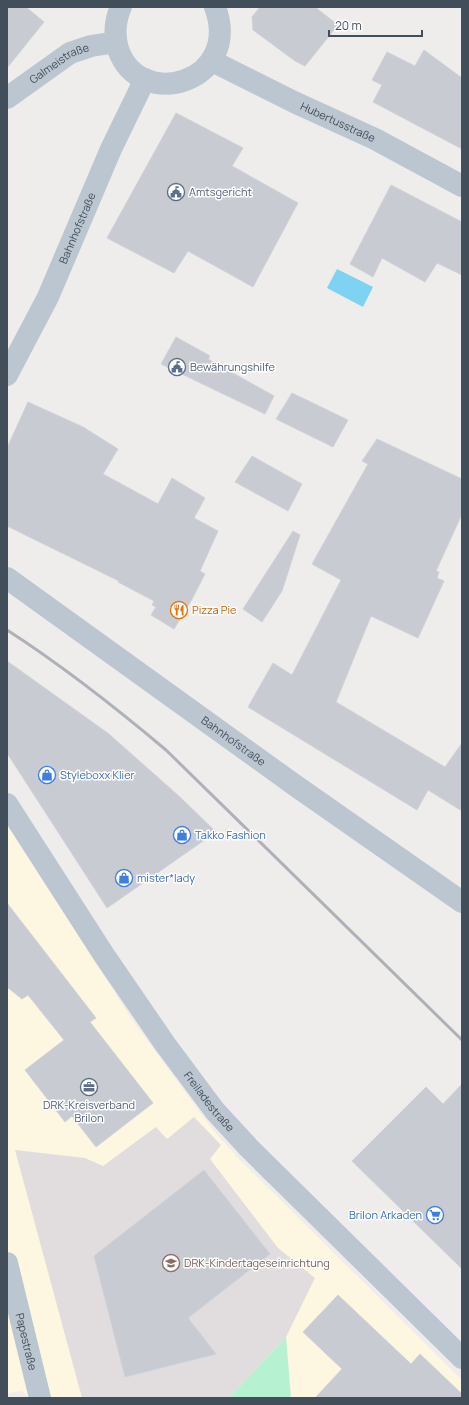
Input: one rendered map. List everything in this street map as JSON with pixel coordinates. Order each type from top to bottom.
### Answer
[{"type":"street","points":[[120,7],[116,25],[116,42],[124,60],[137,74],[145,79],[166,84],[182,82],[196,76],[212,60],[220,39],[221,28],[215,7]]},
{"type":"street","name":"Galmeistraße","points":[[7,98],[70,53],[91,46],[116,42]]},
{"type":"street","name":"Hubertusstraße","points":[[212,60],[294,102],[374,139],[462,186]]},
{"type":"street","name":"Bahnhofstraße","points":[[7,375],[48,296],[111,149],[145,79]]},
{"type":"street","name":"Bahnhofstraße","points":[[7,578],[296,786],[462,902]]},
{"type":"street","name":"Freiladestraße","points":[[7,804],[104,954],[173,1055],[215,1111],[249,1148],[462,1358]]},
{"type":"street","name":"Papestraße","points":[[7,1263],[40,1398]]},
{"type":"shaded area","points":[[7,825],[133,1021],[213,1130],[240,1160],[462,1380],[462,1398],[291,1398],[286,1338],[229,1398],[30,1398],[22,1391],[7,1393]]},
{"type":"shaded area","name":"DRK-Kindertageseinrichtung","points":[[194,1117],[221,1145],[210,1159],[278,1248],[315,1278],[286,1337],[229,1398],[82,1398],[15,1150],[85,1158],[103,1166],[156,1127],[167,1139]]},
{"type":"green space","points":[[286,1337],[291,1398],[229,1398]]},
{"type":"water","points":[[337,269],[373,287],[363,307],[327,288]]},
{"type":"building","points":[[7,7],[26,7],[44,22],[7,68]]},
{"type":"building","points":[[260,7],[315,7],[338,25],[305,66],[295,61],[253,30],[252,17]]},
{"type":"building","points":[[424,50],[462,78],[462,149],[373,102],[382,85],[372,80],[387,52],[415,66]]},
{"type":"building","name":"Amtsgericht","points":[[176,113],[243,148],[232,166],[298,203],[253,287],[188,251],[174,273],[107,238]]},
{"type":"building","points":[[391,185],[462,222],[462,275],[437,263],[425,282],[382,258],[373,277],[350,264]]},
{"type":"building","points":[[176,337],[210,356],[208,359],[274,396],[265,414],[161,364]]},
{"type":"building","points":[[292,393],[348,420],[333,447],[276,419]]},
{"type":"building","points":[[28,402],[83,427],[118,449],[103,474],[158,504],[172,478],[205,498],[194,518],[218,531],[200,571],[205,574],[174,629],[151,615],[156,607],[152,605],[154,601],[118,582],[119,581],[7,526],[7,448]]},
{"type":"building","points":[[377,439],[462,479],[462,514],[436,571],[439,572],[437,578],[444,581],[418,638],[371,616],[336,702],[445,767],[462,743],[462,811],[428,790],[417,810],[248,707],[273,663],[292,675],[341,580],[312,564],[368,464],[362,461]]},
{"type":"building","points":[[252,456],[302,484],[288,511],[235,482]]},
{"type":"building","points":[[293,531],[300,535],[282,591],[262,622],[243,609]]},
{"type":"building","points":[[7,661],[109,734],[180,797],[216,832],[107,908],[7,753]]},
{"type":"building","name":"DRK-Kreisverband Brilon","points":[[7,903],[96,1018],[90,1022],[153,1103],[96,1147],[72,1116],[65,1122],[25,1070],[64,1040],[28,995],[22,999],[7,987]]},
{"type":"building","name":"Brilon Arkaden","points":[[462,1084],[462,1269],[352,1161],[426,1087],[443,1104]]},
{"type":"building","points":[[204,1170],[270,1254],[188,1318],[216,1354],[125,1377],[94,1256]]},
{"type":"building","points":[[338,1295],[411,1364],[420,1354],[462,1394],[462,1398],[315,1398],[342,1369],[303,1332]]},
{"type":"railway","points":[[7,630],[88,687],[166,750],[462,1040]]},
{"type":"place","name":"Amtsgericht","points":[[176,192]]},
{"type":"place","name":"Bewährungshilfe","points":[[177,367]]},
{"type":"place","name":"Pizza Pie","points":[[179,610]]},
{"type":"place","name":"Styleboxx Klier","points":[[47,775]]},
{"type":"place","name":"Takko Fashion","points":[[182,835]]},
{"type":"place","name":"mister*lady","points":[[124,878]]},
{"type":"place","name":"DRK-Kreisverband Brilon","points":[[89,1087]]},
{"type":"place","name":"Brilon Arkaden","points":[[435,1215]]},
{"type":"place","name":"DRK-Kindertageseinrichtung","points":[[171,1263]]}]
